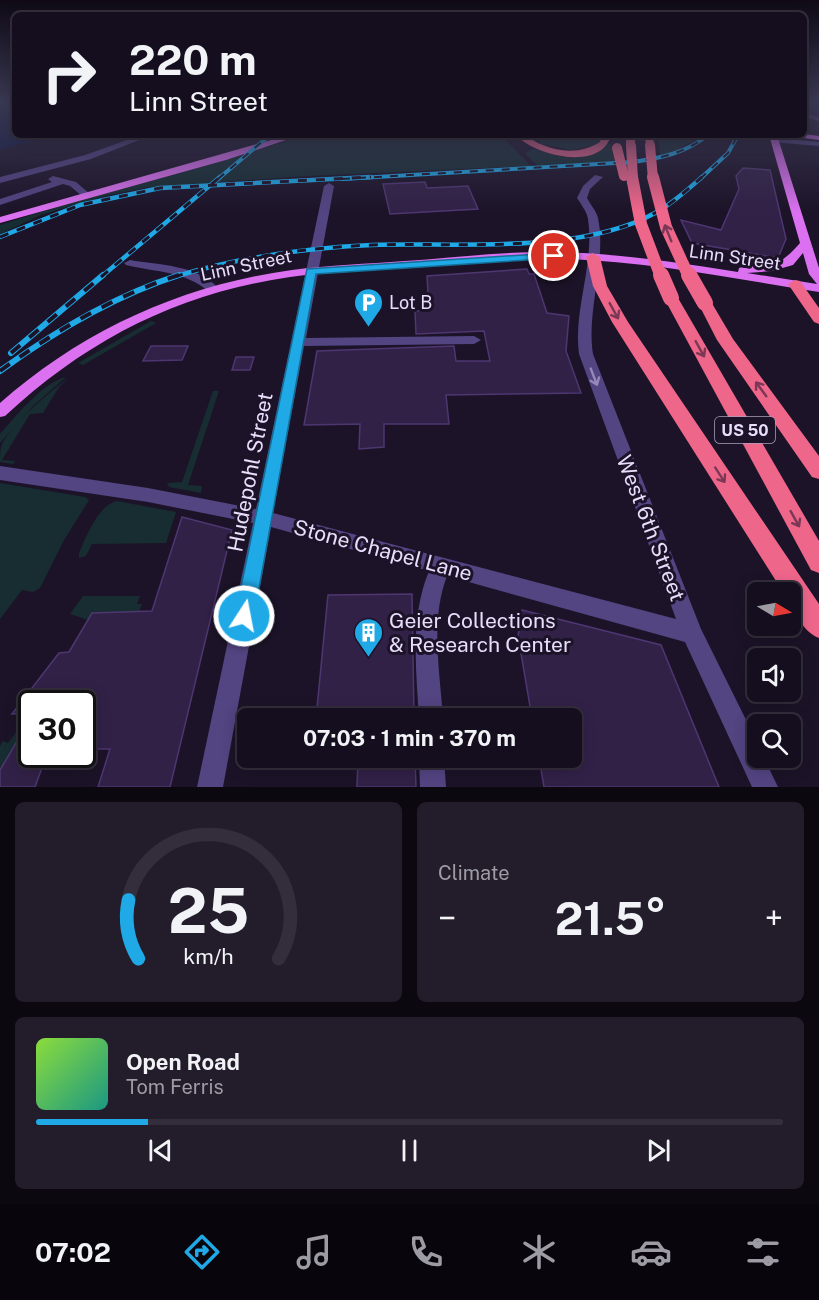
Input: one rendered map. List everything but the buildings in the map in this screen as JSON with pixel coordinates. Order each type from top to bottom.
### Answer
[{"type":"highway","points":[[526,139],[538,148],[575,153],[600,147],[604,139]]},
{"type":"highway","points":[[615,139],[626,181],[633,191]]},
{"type":"highway","name":"US 50","points":[[649,140],[654,194],[664,224],[690,280],[725,340],[819,471]]},
{"type":"highway","name":"US 50","points":[[631,141],[633,191],[648,248],[671,298],[819,563]]},
{"type":"highway","points":[[593,257],[600,285],[621,322],[819,626]]},
{"type":"highway","points":[[795,284],[819,319]]},
{"type":"main road","points":[[0,220],[81,191],[256,139]]},
{"type":"main road","points":[[0,212],[232,156],[285,139]]},
{"type":"main road","points":[[778,139],[805,244],[814,274],[819,281]]},
{"type":"main road","points":[[710,271],[763,269],[785,265],[795,259],[805,244]]},
{"type":"main road","name":"Linn Street","points":[[0,412],[47,371],[101,336],[154,310],[213,289],[263,278],[311,271],[515,256],[593,257],[710,271],[819,288]]},
{"type":"street","points":[[0,180],[115,148],[139,139]]},
{"type":"street","points":[[788,139],[819,144]]},
{"type":"street","points":[[28,173],[73,184],[81,191]]},
{"type":"street","name":"West 6th Street","points":[[598,177],[585,188],[582,198],[593,218],[593,257],[584,340],[586,354],[692,634],[765,787]]},
{"type":"street","points":[[0,202],[63,181]]},
{"type":"street","name":"Hudepohl Street","points":[[210,787],[329,186]]},
{"type":"street","points":[[130,263],[192,276],[207,282],[213,289]]},
{"type":"street","points":[[297,342],[474,340]]},
{"type":"street","name":"Stone Chapel Lane","points":[[0,473],[148,495],[265,518],[692,634]]},
{"type":"street","points":[[431,708],[427,627],[431,591],[441,566]]},
{"type":"street","points":[[433,768],[434,787]]},
{"type":"green space","points":[[294,139],[505,139],[531,166],[308,176],[149,187],[105,196],[41,215],[0,234],[0,225],[74,201],[209,165]]},
{"type":"green space","points":[[537,139],[601,139],[599,144],[572,150],[541,144]]},
{"type":"green space","points":[[658,139],[696,139],[676,151],[660,155]]},
{"type":"green space","points":[[611,143],[615,162],[537,165],[525,153],[534,149],[548,152],[593,152]]},
{"type":"green space","points":[[151,321],[156,323],[83,365],[78,363]]},
{"type":"green space","points":[[66,377],[33,406],[0,443],[0,434],[39,392]]},
{"type":"green space","points":[[69,377],[59,387],[43,413],[30,414],[2,460],[15,461],[13,464],[0,462],[0,450],[8,434],[32,408]]},
{"type":"green space","points":[[213,391],[219,391],[188,485],[202,486],[201,493],[169,487],[167,483],[182,482]]},
{"type":"green space","points":[[0,483],[85,497],[89,500],[63,542],[40,588],[33,592],[22,590],[0,619]]},
{"type":"green space","points":[[117,501],[176,512],[166,543],[92,544],[86,556],[79,558],[85,539],[98,515]]},
{"type":"green space","points":[[83,596],[140,596],[137,604],[142,604],[139,612],[92,613],[88,620],[70,614]]},
{"type":"green space","points":[[18,730],[18,739],[0,770],[0,746],[3,741],[8,743]]},
{"type":"shaded area","points":[[0,139],[45,139],[0,149]]},
{"type":"railway","points":[[218,179],[266,139]]},
{"type":"railway","points":[[342,179],[633,162],[673,154],[703,139]]},
{"type":"railway","points":[[700,179],[728,153],[736,139]]},
{"type":"railway","points":[[210,185],[220,177]]},
{"type":"railway","points":[[210,185],[371,177]]},
{"type":"railway","points":[[174,277],[247,259],[322,248],[372,245],[517,244],[591,235],[625,226],[655,213],[702,177]]},
{"type":"railway","points":[[0,237],[80,205],[160,188],[210,185]]},
{"type":"railway","points":[[101,277],[210,185]]},
{"type":"railway","points":[[11,353],[103,275]]},
{"type":"railway","points":[[0,371],[42,342],[108,304],[179,275]]},
{"type":"place","name":"Lot B","points":[[368,328]]},
{"type":"place","name":"Geier Collections & Research Center","points":[[368,658]]},
{"type":"route","points":[[244,616],[265,518],[311,271],[486,258],[554,256]]}]
